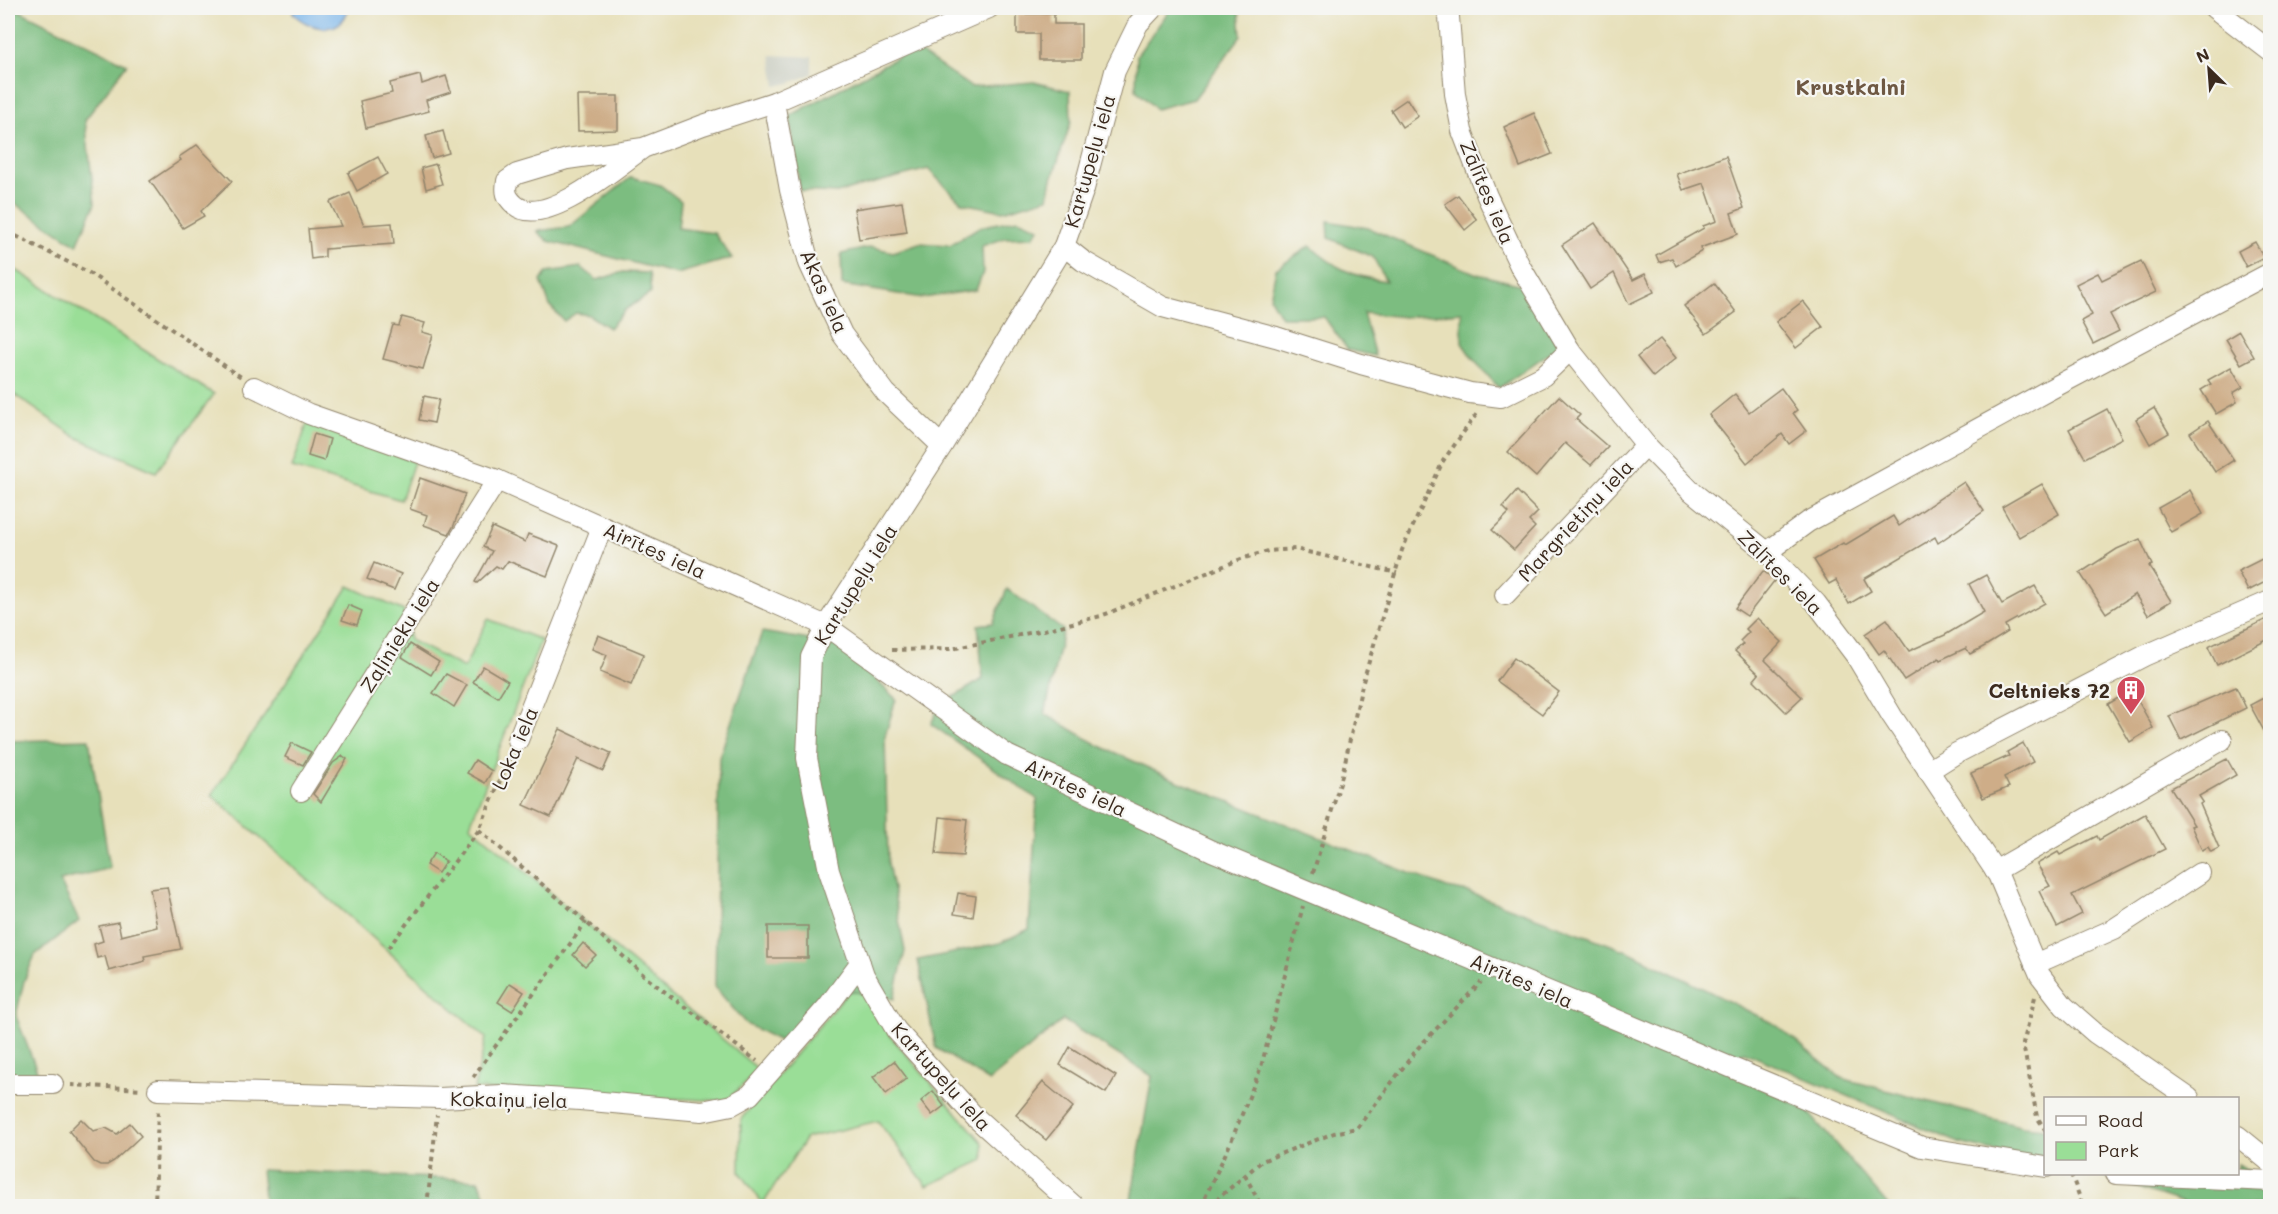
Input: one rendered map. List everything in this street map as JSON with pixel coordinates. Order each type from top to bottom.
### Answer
[{"type":"street","points":[[643,148],[566,201],[530,212],[518,208],[509,200],[505,192],[507,181],[517,174],[567,159],[643,148],[703,125],[774,102],[989,8]]},
{"type":"street","name":"Kartupeļu iela","points":[[1074,1206],[975,1117],[896,1030],[864,975],[830,871],[807,758],[811,657],[826,626],[942,446],[1064,246],[1084,189],[1115,71],[1138,24],[1153,8]]},
{"type":"street","name":"Zālītes iela","points":[[1446,8],[1449,17],[1455,94],[1462,131],[1487,196],[1520,266],[1570,350],[1646,445],[1690,490],[1767,552],[1816,603],[1856,656],[1928,771],[1995,871],[2038,970],[2064,1006],[2096,1033],[2188,1097]]},
{"type":"street","points":[[2214,8],[2271,51]]},
{"type":"street","name":"Akas iela","points":[[774,102],[790,190],[809,263],[842,334],[886,393],[942,446]]},
{"type":"street","points":[[1064,246],[1083,261],[1163,308],[1276,337],[1360,364],[1485,395],[1501,397],[1544,376],[1570,350]]},
{"type":"street","points":[[1767,552],[1808,522],[2047,391],[2271,273]]},
{"type":"street","name":"Airītes iela","points":[[254,387],[309,414],[497,480],[826,626],[1007,755],[1212,851],[1922,1146],[2044,1167]]},
{"type":"street","name":"Margrietiņu iela","points":[[1505,595],[1646,445]]},
{"type":"street","name":"Zaļinieku iela","points":[[301,790],[497,480]]},
{"type":"street","name":"Loka iela","points":[[518,740],[602,527]]},
{"type":"street","points":[[1928,771],[1955,754],[2144,656],[2271,601]]},
{"type":"street","points":[[1995,871],[2222,740]]},
{"type":"street","points":[[2038,970],[2114,929],[2200,873]]},
{"type":"street","name":"Kokaiņu iela","points":[[448,1097],[503,1095],[702,1111],[732,1105],[750,1095],[828,1006],[860,963]]},
{"type":"street","points":[[12,1084],[52,1084]]},
{"type":"street","points":[[158,1090],[448,1097]]},
{"type":"street","points":[[2239,1137],[2271,1162]]},
{"type":"street","points":[[2155,1175],[2271,1181]]},
{"type":"path","points":[[8,232],[88,272],[254,387]]},
{"type":"path","points":[[1201,1206],[1230,1144],[1261,1067],[1307,891],[1341,780],[1362,685],[1402,550],[1443,461],[1477,416],[1485,395]]},
{"type":"path","points":[[861,650],[951,649],[1044,630],[1101,616],[1241,559],[1268,551],[1295,549],[1397,573]]},
{"type":"path","name":"Loka iela","points":[[388,948],[478,830],[518,740]]},
{"type":"path","points":[[478,830],[586,922],[648,979],[770,1071]]},
{"type":"path","points":[[448,1097],[513,1024],[586,922]]},
{"type":"path","points":[[1209,1206],[1262,1161],[1334,1133],[1357,1128],[1418,1048],[1495,969]]},
{"type":"path","points":[[2038,970],[2023,1044],[2037,1117],[2044,1128]]},
{"type":"path","points":[[52,1084],[158,1090],[155,1206]]},
{"type":"path","name":"Kokaiņu iela","points":[[427,1206],[448,1097]]},
{"type":"path","points":[[1245,1175],[1262,1206]]},
{"type":"path","points":[[2072,1175],[2083,1206]]},
{"type":"shaded area","points":[[771,55],[812,57],[812,74],[776,86]]},
{"type":"green space","points":[[8,8],[14,8],[127,64],[85,120],[95,204],[77,245],[8,199]]},
{"type":"green space","points":[[1171,8],[1239,8],[1241,36],[1194,99],[1156,109],[1136,90],[1137,55]]},
{"type":"green space","points":[[914,48],[971,87],[1034,82],[1070,91],[1071,122],[1048,198],[1003,211],[962,203],[928,169],[837,193],[800,191],[790,116]]},
{"type":"green space","points":[[631,177],[660,185],[681,201],[678,228],[714,233],[732,258],[677,274],[548,241],[537,231],[569,227]]},
{"type":"green space","points":[[1018,219],[1039,228],[1033,237],[1005,238],[982,246],[983,272],[976,290],[923,298],[842,285],[841,254],[872,247],[893,252],[919,243],[950,245],[979,227]]},
{"type":"green space","points":[[1328,221],[1368,228],[1477,274],[1522,285],[1559,346],[1499,388],[1462,343],[1462,312],[1405,317],[1363,313],[1375,356],[1348,350],[1324,317],[1281,317],[1270,298],[1276,269],[1310,246],[1345,270],[1364,277],[1386,281],[1373,257],[1329,238]]},
{"type":"green space","points":[[8,265],[214,394],[156,472],[76,437],[8,390]]},
{"type":"green space","points":[[581,267],[597,280],[623,272],[649,273],[651,293],[626,309],[609,328],[589,315],[576,313],[564,321],[550,306],[541,281],[547,272]]},
{"type":"green space","points":[[309,418],[414,462],[401,500],[292,468]]},
{"type":"green space","points":[[349,586],[404,611],[410,640],[464,668],[488,619],[541,640],[470,825],[759,1070],[726,1101],[474,1089],[486,1038],[212,795]]},
{"type":"green space","points":[[1007,589],[1063,630],[1045,714],[1098,745],[1175,780],[1447,888],[1468,892],[1630,952],[1776,1025],[1841,1078],[2023,1127],[2044,1129],[2044,1163],[1959,1143],[1744,1052],[1729,1065],[1808,1112],[1889,1206],[1130,1206],[1152,1076],[1063,1020],[989,1081],[936,1048],[918,960],[1000,943],[1029,929],[1037,799],[931,724],[940,705],[983,679],[978,625],[993,623]]},
{"type":"green space","points":[[762,632],[839,645],[896,699],[885,736],[888,863],[905,951],[894,999],[832,988],[784,1043],[746,1024],[715,987],[719,758]]},
{"type":"green space","points":[[89,739],[110,868],[60,881],[79,921],[35,955],[24,981],[16,1016],[40,1079],[8,1076],[8,741]]},
{"type":"green space","points":[[857,981],[893,1039],[983,1143],[984,1160],[927,1186],[878,1121],[806,1138],[763,1204],[740,1172],[741,1119]]},
{"type":"green space","points":[[2239,1165],[2270,1184],[2270,1206],[2193,1206],[2098,1175],[2239,1175]]},
{"type":"green space","points":[[261,1170],[478,1180],[491,1206],[265,1206]]},
{"type":"water","points":[[293,8],[348,8],[345,17],[339,23],[324,28],[299,19],[293,13]]},
{"type":"building","points":[[1017,14],[1054,14],[1054,24],[1081,24],[1081,60],[1039,60],[1039,34],[1017,34]]},
{"type":"building","points":[[420,75],[422,84],[446,76],[451,92],[426,100],[429,111],[366,128],[360,101],[392,93],[390,83]]},
{"type":"building","points":[[577,96],[618,96],[618,130],[578,131]]},
{"type":"building","points":[[1407,99],[1418,116],[1402,127],[1391,110]]},
{"type":"building","points":[[1534,113],[1552,154],[1520,167],[1504,127]]},
{"type":"building","points":[[443,131],[449,153],[432,158],[426,136]]},
{"type":"building","points":[[197,145],[232,181],[201,211],[204,216],[183,228],[150,181],[181,160],[179,157]]},
{"type":"building","points":[[1726,156],[1744,208],[1731,213],[1738,234],[1700,248],[1702,251],[1676,266],[1672,258],[1659,262],[1656,255],[1704,228],[1703,226],[1717,221],[1704,183],[1683,190],[1677,174]]},
{"type":"building","points":[[378,157],[387,174],[357,191],[348,173]]},
{"type":"building","points":[[436,164],[442,184],[426,189],[421,168]]},
{"type":"building","points":[[350,193],[364,225],[392,223],[394,244],[325,249],[325,257],[311,259],[308,229],[341,226],[330,202]]},
{"type":"building","points":[[1458,195],[1477,220],[1465,230],[1445,204]]},
{"type":"building","points":[[902,202],[907,232],[859,239],[854,209]]},
{"type":"building","points":[[1595,223],[1633,280],[1645,274],[1654,292],[1629,304],[1614,273],[1590,289],[1562,245]]},
{"type":"building","points":[[2255,242],[2264,258],[2246,267],[2238,251]]},
{"type":"building","points":[[2141,261],[2156,292],[2110,314],[2119,331],[2093,344],[2081,321],[2092,315],[2076,284],[2098,273],[2102,280]]},
{"type":"building","points":[[1714,283],[1736,312],[1706,334],[1684,306]]},
{"type":"building","points":[[1803,301],[1823,327],[1796,348],[1776,322]]},
{"type":"building","points":[[402,317],[425,323],[422,332],[433,335],[423,369],[383,359],[393,325],[399,326]]},
{"type":"building","points":[[2239,331],[2254,357],[2241,364],[2226,339]]},
{"type":"building","points":[[1660,339],[1676,358],[1653,377],[1637,357]]},
{"type":"building","points":[[2231,367],[2243,387],[2233,393],[2237,402],[2216,414],[2201,390],[2211,384],[2208,380]]},
{"type":"building","points":[[1781,388],[1797,410],[1793,413],[1806,431],[1789,444],[1782,434],[1747,463],[1709,415],[1735,394],[1749,412]]},
{"type":"building","points":[[424,396],[439,399],[434,423],[419,420]]},
{"type":"building","points":[[1559,396],[1580,415],[1576,419],[1608,447],[1591,465],[1565,443],[1536,477],[1508,452]]},
{"type":"building","points":[[2154,408],[2169,433],[2150,444],[2136,419]]},
{"type":"building","points":[[2107,409],[2122,438],[2085,458],[2069,429]]},
{"type":"building","points":[[2208,421],[2234,460],[2215,472],[2190,433]]},
{"type":"building","points":[[314,434],[330,439],[324,461],[308,456]]},
{"type":"building","points":[[420,478],[465,494],[449,534],[424,525],[427,515],[410,509]]},
{"type":"building","points":[[1964,482],[1984,511],[1938,543],[1935,537],[1864,579],[1871,591],[1849,604],[1836,580],[1829,584],[1814,560],[1843,543],[1845,545],[1893,516],[1899,526]]},
{"type":"building","points":[[2042,484],[2059,514],[2019,537],[2002,507]]},
{"type":"building","points":[[2190,490],[2203,514],[2171,532],[2158,508]]},
{"type":"building","points":[[1517,491],[1538,512],[1529,521],[1535,527],[1514,550],[1492,530],[1509,513],[1503,507]]},
{"type":"building","points":[[492,527],[525,542],[528,534],[559,546],[547,576],[508,561],[502,569],[496,566],[477,583],[475,582],[492,551],[483,547]]},
{"type":"building","points":[[2140,539],[2152,565],[2149,566],[2171,601],[2148,615],[2135,594],[2106,613],[2080,573],[2117,549]]},
{"type":"building","points":[[2264,558],[2271,571],[2271,579],[2248,591],[2238,571]]},
{"type":"building","points":[[374,563],[401,574],[394,590],[367,579]]},
{"type":"building","points":[[1763,571],[1775,580],[1747,616],[1735,608]]},
{"type":"building","points":[[1986,575],[2002,604],[2035,586],[2045,603],[2005,625],[2008,632],[1985,646],[1970,654],[1966,648],[1940,660],[1939,658],[1904,680],[1884,650],[1879,654],[1865,634],[1887,619],[1909,651],[1945,635],[1984,612],[1969,584]]},
{"type":"building","points":[[348,605],[362,611],[357,625],[342,620]]},
{"type":"building","points":[[2271,617],[2271,638],[2217,665],[2208,647]]},
{"type":"building","points":[[1757,618],[1782,642],[1765,660],[1802,697],[1786,712],[1754,680],[1759,674],[1735,651],[1743,644],[1740,641],[1749,632],[1746,629]]},
{"type":"building","points":[[598,635],[644,654],[631,685],[600,672],[607,655],[592,649]]},
{"type":"building","points":[[410,644],[439,662],[431,675],[402,657]]},
{"type":"building","points":[[1514,658],[1559,692],[1542,714],[1497,681]]},
{"type":"building","points":[[483,666],[508,681],[498,697],[473,682]]},
{"type":"building","points":[[446,674],[467,685],[454,707],[433,693]]},
{"type":"building","points":[[2236,687],[2246,708],[2181,740],[2169,716]]},
{"type":"building","name":"Celtnieks 72","points":[[2132,690],[2153,728],[2130,742],[2108,704]]},
{"type":"building","points":[[2271,694],[2271,744],[2250,705]]},
{"type":"building","points":[[560,729],[611,753],[603,771],[578,759],[551,817],[524,805]]},
{"type":"building","points":[[292,743],[311,752],[303,765],[285,757]]},
{"type":"building","points":[[2023,743],[2033,762],[2004,777],[2009,787],[1983,798],[1971,773],[2009,756],[2007,752]]},
{"type":"building","points":[[343,756],[347,759],[321,802],[313,794],[333,763]]},
{"type":"building","points":[[2227,759],[2236,775],[2199,796],[2203,802],[2200,804],[2219,848],[2211,852],[2208,847],[2202,850],[2191,826],[2194,825],[2171,788]]},
{"type":"building","points":[[475,760],[492,771],[485,783],[467,773]]},
{"type":"building","points":[[2145,814],[2165,849],[2072,895],[2082,914],[2057,927],[2039,891],[2050,886],[2037,864],[2058,852],[2060,855],[2097,836],[2099,840]]},
{"type":"building","points":[[940,817],[967,820],[963,856],[936,854]]},
{"type":"building","points":[[434,853],[446,861],[438,873],[426,865]]},
{"type":"building","points":[[167,887],[181,949],[144,956],[145,961],[109,971],[105,956],[97,958],[94,944],[103,941],[99,926],[118,922],[121,936],[157,927],[150,889]]},
{"type":"building","points":[[958,893],[976,896],[973,917],[954,914]]},
{"type":"building","points":[[768,926],[808,926],[808,958],[768,958]]},
{"type":"building","points":[[583,943],[596,955],[585,966],[573,955]]},
{"type":"building","points":[[510,983],[524,992],[512,1011],[498,1002]]},
{"type":"building","points":[[1070,1047],[1116,1076],[1106,1093],[1060,1065]]},
{"type":"building","points":[[894,1061],[907,1078],[886,1094],[873,1077]]},
{"type":"building","points":[[1043,1082],[1073,1107],[1046,1140],[1016,1115]]},
{"type":"building","points":[[933,1091],[944,1106],[932,1115],[921,1101]]},
{"type":"building","points":[[81,1119],[93,1131],[106,1128],[117,1134],[130,1123],[141,1136],[114,1161],[107,1165],[100,1165],[94,1162],[69,1131]]},
{"type":"place","name":"Celtnieks 72","points":[[2131,716]]},
{"type":"district","name":"Krustkalni","points":[[1851,86]]}]
